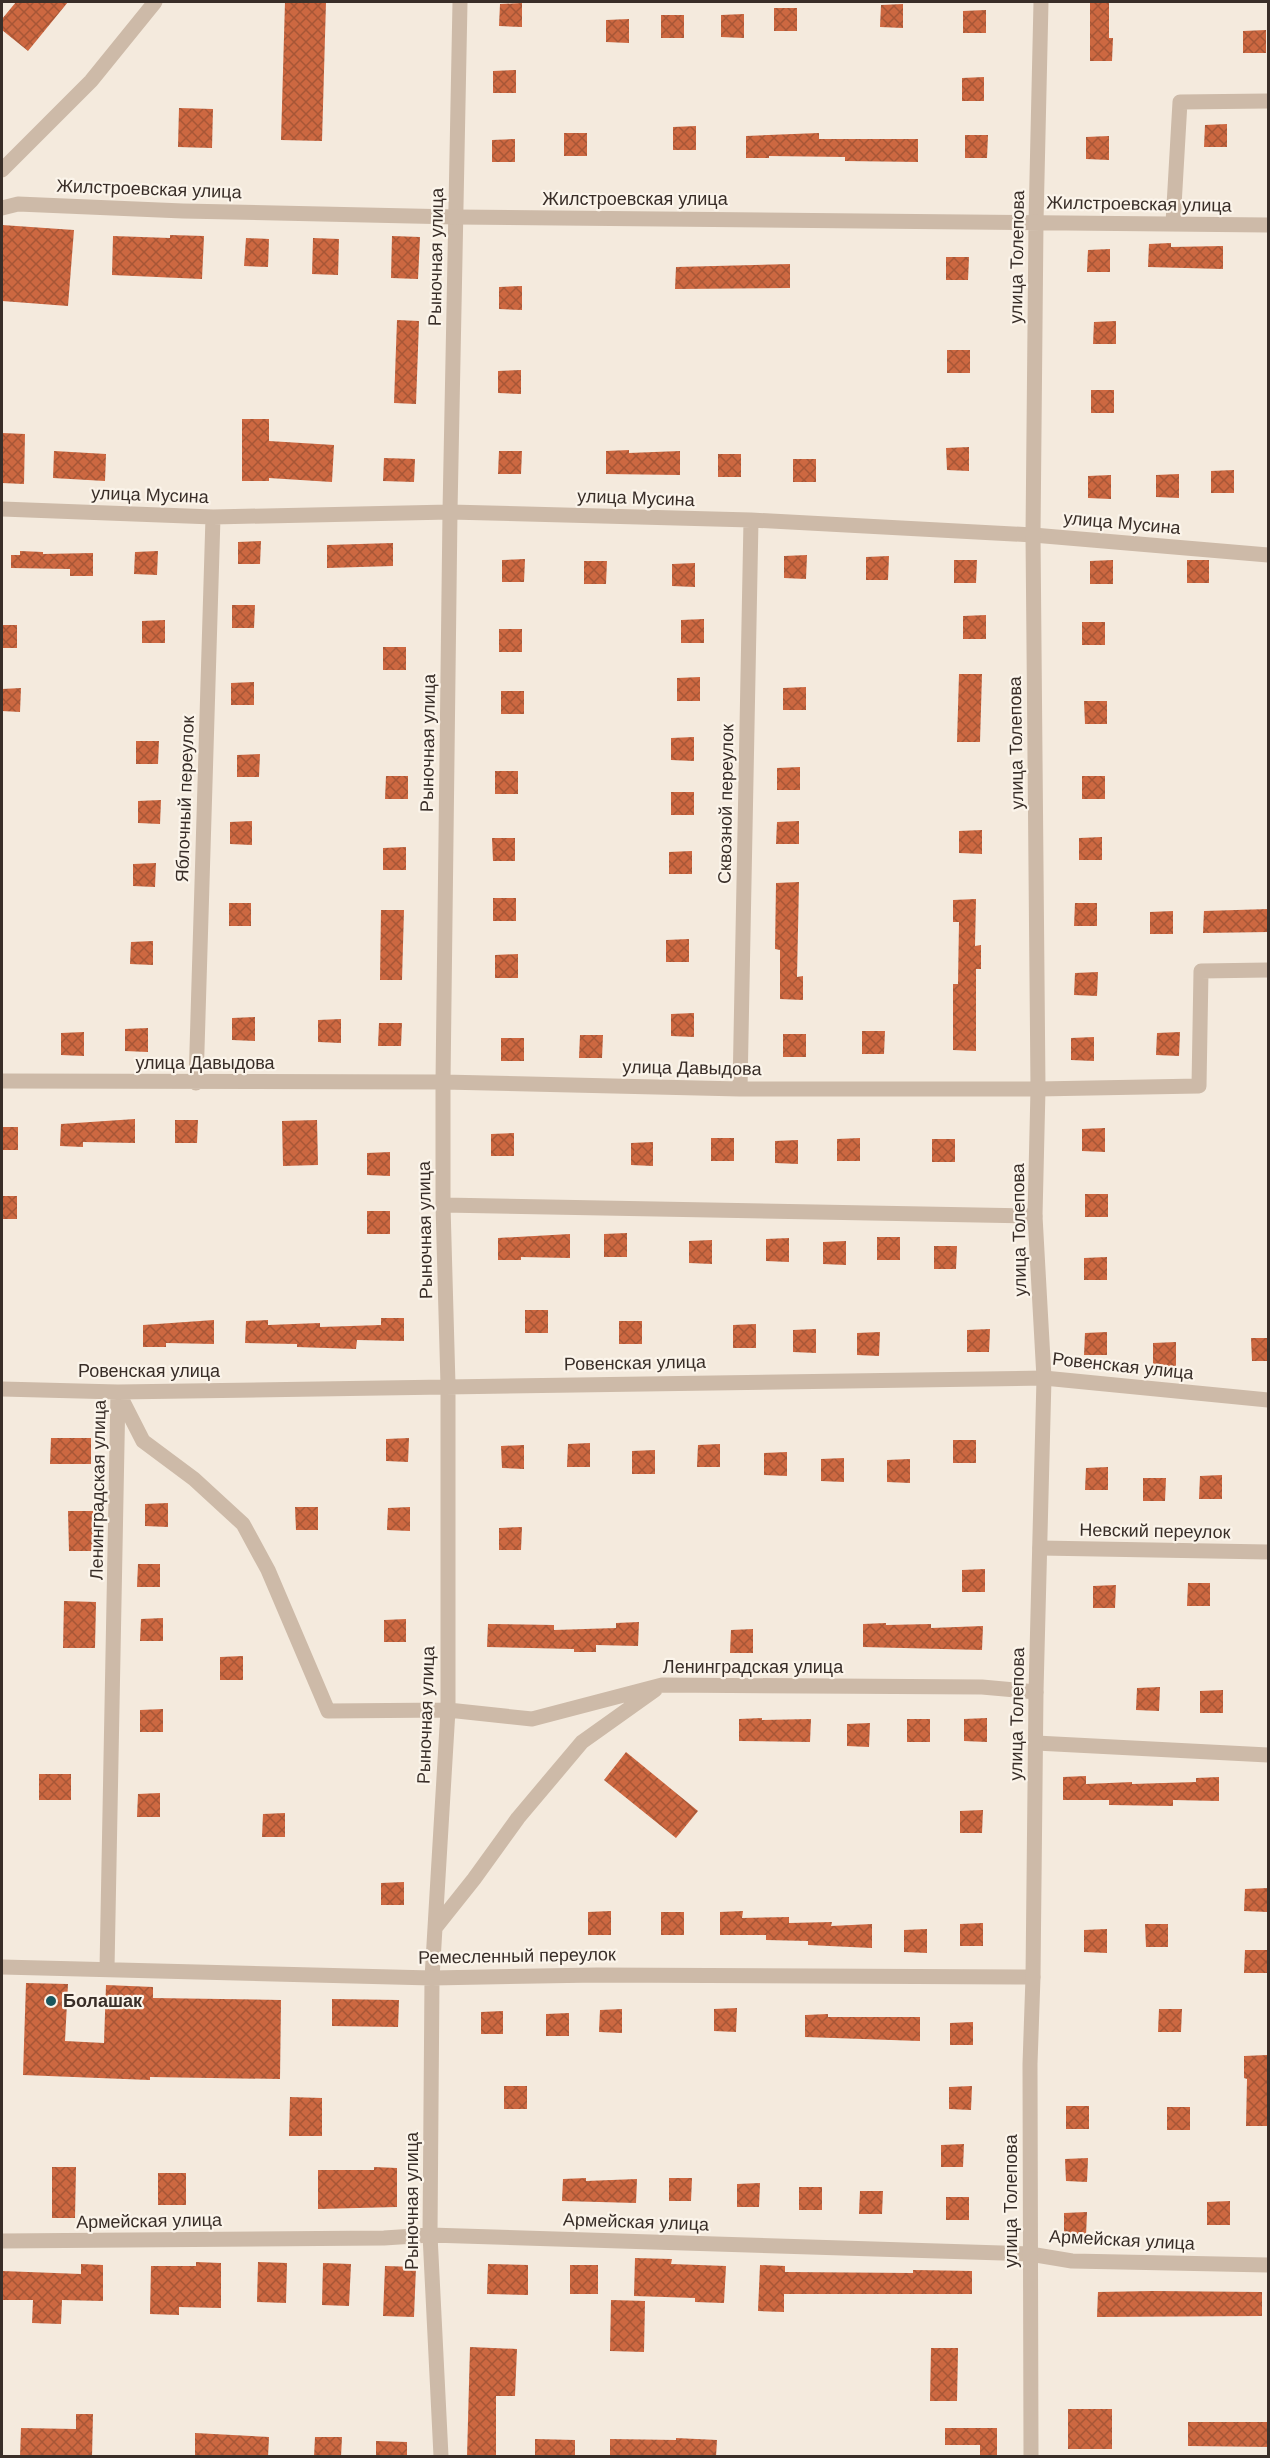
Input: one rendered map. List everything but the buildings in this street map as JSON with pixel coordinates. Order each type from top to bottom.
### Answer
[{"type":"street","points":[[2,170],[92,81],[155,2]]},
{"type":"street","name":"Рыночная улица","points":[[441,2457],[430,2235],[432,1978],[448,1710],[448,1385],[443,1205],[443,1082],[450,512],[460,2]]},
{"type":"street","name":"улица Толепова","points":[[1030,2457],[1030,2064],[1034,1977],[1035,1743],[1044,1378],[1035,1216],[1038,1089],[1033,535],[1041,2]]},
{"type":"street","points":[[1173,223],[1179,102],[1269,101]]},
{"type":"street","name":"Жилстроевская улица","points":[[2,208],[18,204],[183,211],[456,217],[1269,225]]},
{"type":"street","name":"улица Мусина","points":[[2,509],[213,517],[450,512],[751,520],[1033,535],[1269,555]]},
{"type":"street","name":"Яблочный переулок","points":[[196,1083],[213,517]]},
{"type":"street","name":"Сквозной переулок","points":[[740,1089],[751,520]]},
{"type":"street","name":"улица Давыдова","points":[[2,1081],[443,1082],[740,1089],[1038,1089],[1199,1086],[1201,971],[1269,970]]},
{"type":"street","points":[[443,1205],[1035,1216]]},
{"type":"street","name":"Ровенская улица","points":[[2,1389],[118,1392],[448,1385],[1044,1378],[1269,1400]]},
{"type":"street","name":"Ленинградская улица","points":[[118,1392],[143,1441],[194,1479],[243,1524],[268,1570],[328,1711],[448,1710],[532,1719],[662,1685],[982,1687],[1036,1692]]},
{"type":"street","name":"Ленинградская улица","points":[[107,1969],[118,1392]]},
{"type":"street","name":"Невский переулок","points":[[1040,1548],[1269,1552]]},
{"type":"street","points":[[435,1928],[474,1880],[518,1818],[582,1742],[662,1685]]},
{"type":"street","points":[[1035,1743],[1269,1755]]},
{"type":"street","name":"Ремесленный переулок","points":[[2,1967],[432,1978],[597,1975],[1034,1977]]},
{"type":"street","name":"Армейская улица","points":[[2,2241],[384,2238],[430,2235],[1030,2254],[1072,2261],[1269,2265]]},
{"type":"place","name":"Болашак","points":[[51,2001]]}]
